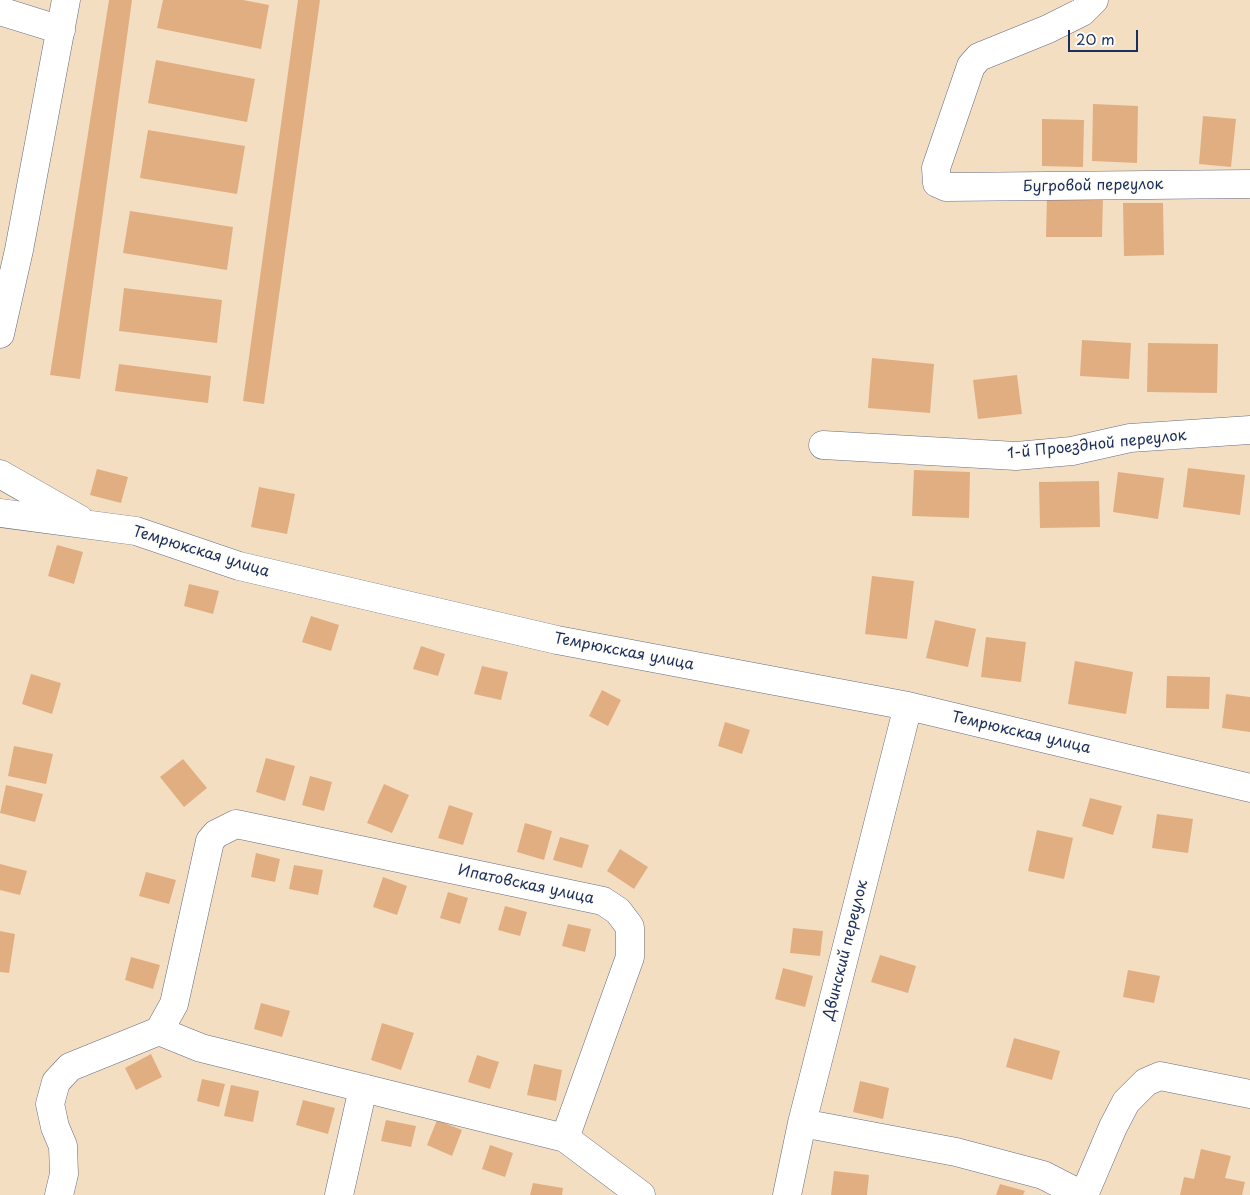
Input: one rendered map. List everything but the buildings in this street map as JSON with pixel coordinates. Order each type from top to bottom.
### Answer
[{"type":"street","points":[[2,320],[66,0]]},
{"type":"street","name":"Бугровой переулок","points":[[1094,0],[1082,12],[1048,29],[979,57],[970,66],[936,168],[937,183],[946,187],[1250,184]]},
{"type":"street","points":[[0,11],[61,30]]},
{"type":"street","name":"1-й Проездной переулок","points":[[823,445],[1016,456],[1072,451],[1130,438],[1250,430]]},
{"type":"street","points":[[0,474],[92,526]]},
{"type":"street","name":"Темрюкская улица","points":[[0,513],[136,531],[239,566],[558,640],[908,706],[1250,788]]},
{"type":"street","name":"Двинский переулок","points":[[787,1195],[802,1123],[908,706]]},
{"type":"street","name":"Ипатовская улица","points":[[160,1031],[174,1004],[210,841],[225,828],[236,824],[246,824],[603,901],[618,911],[630,927],[630,956],[565,1138]]},
{"type":"street","points":[[59,1195],[64,1174],[63,1146],[55,1127],[50,1104],[56,1082],[70,1067],[160,1031],[201,1048],[565,1138],[641,1195]]},
{"type":"street","points":[[802,1123],[956,1152],[1043,1175],[1083,1195],[1126,1102],[1146,1082],[1160,1076],[1250,1094]]},
{"type":"street","points":[[339,1195],[362,1088]]}]
